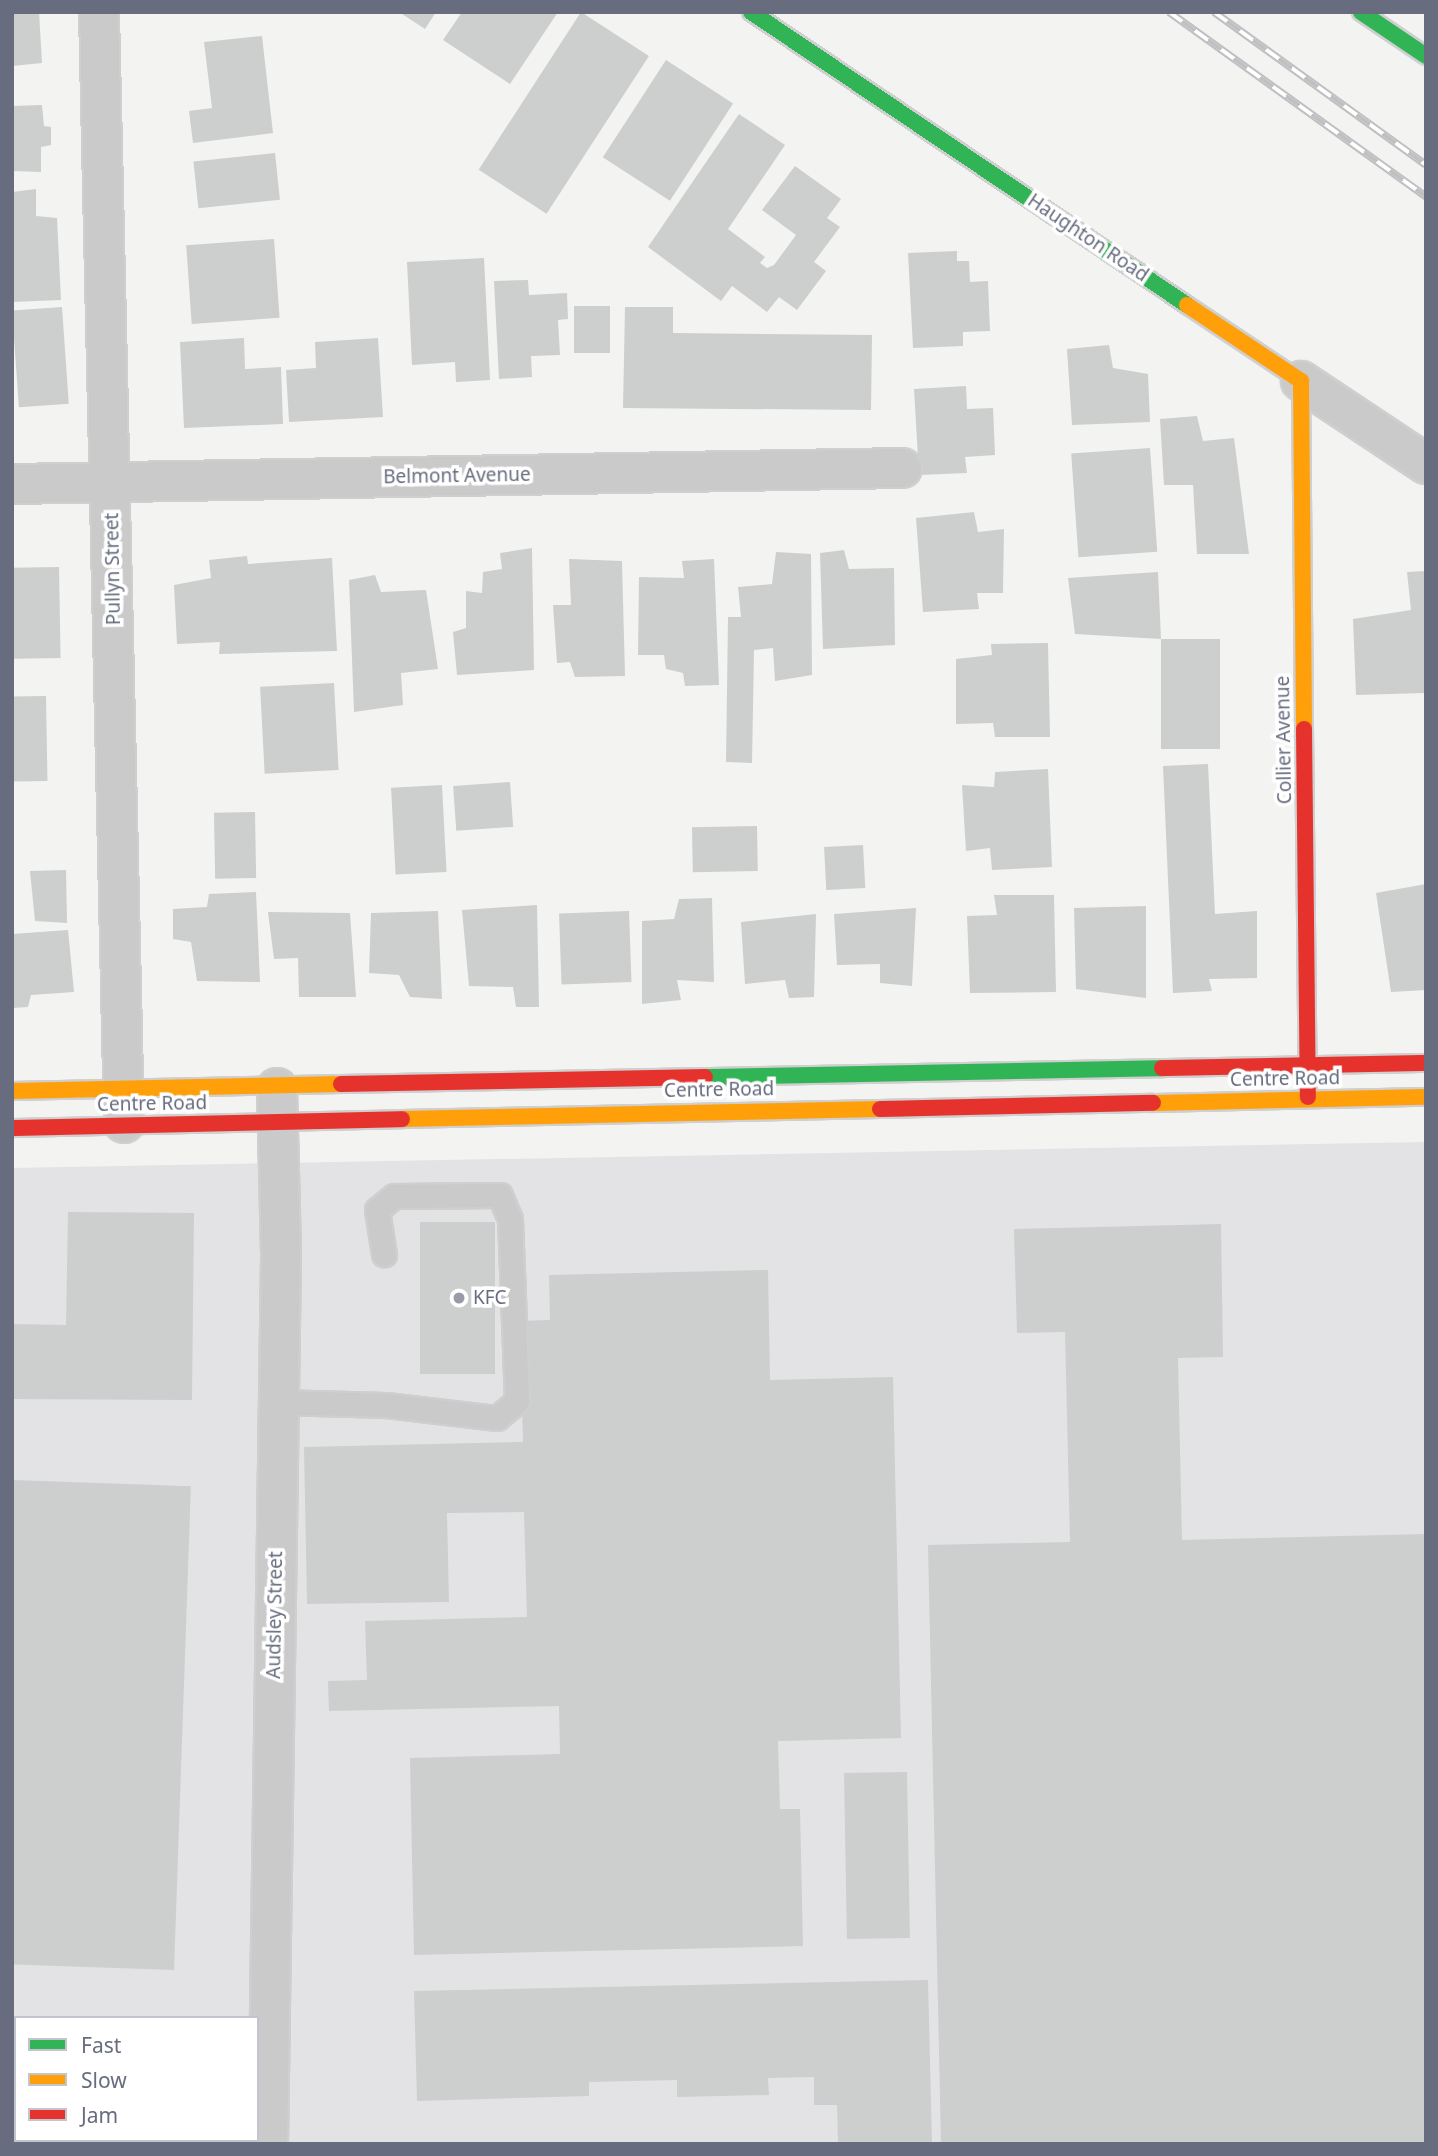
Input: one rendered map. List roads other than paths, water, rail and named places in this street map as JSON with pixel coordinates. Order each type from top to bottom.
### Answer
[{"type":"main road","name":"Haughton Road","points":[[751,12],[1301,381]]},
{"type":"main road","points":[[1360,12],[1426,56]]},
{"type":"main road","name":"Collier Avenue","points":[[1301,381],[1308,1099]]},
{"type":"main road","name":"Centre Road","points":[[12,1128],[124,1126],[278,1104],[1308,1065],[1426,1063]]},
{"type":"main road","name":"Centre Road","points":[[12,1091],[124,1088],[278,1104],[1426,1097]]},
{"type":"street","name":"Pullyn Street","points":[[99,12],[124,1126]]},
{"type":"street","name":"Haughton Road","points":[[1301,381],[1426,464]]},
{"type":"street","name":"Belmont Avenue","points":[[12,484],[902,468]]},
{"type":"street","name":"Audsley Street","points":[[268,2144],[278,1402],[278,1104]]},
{"type":"lane","points":[[278,1402],[386,1405],[497,1418],[517,1401],[510,1219],[500,1195],[394,1196],[377,1210],[384,1254]]},
{"type":"railway","points":[[1169,12],[1426,197]]},
{"type":"railway","points":[[1214,12],[1426,165]]},
{"type":"place","name":"KFC","points":[[459,1298]]}]
